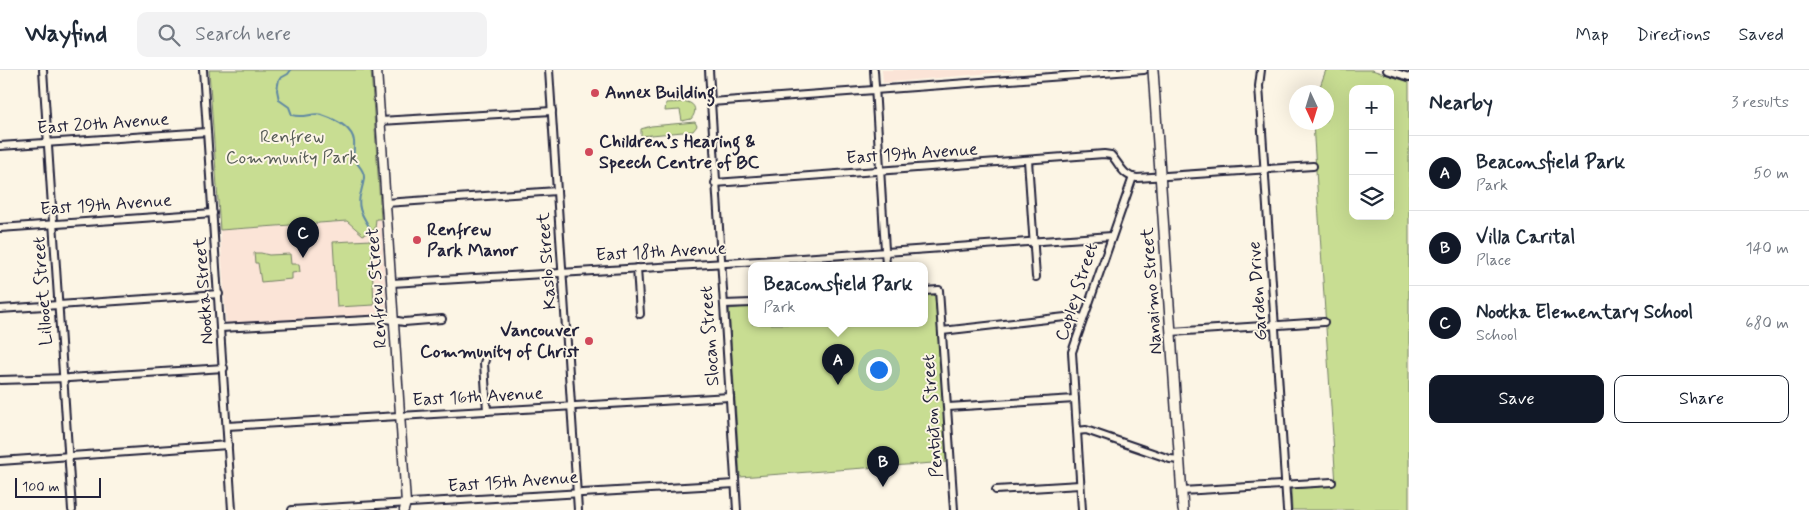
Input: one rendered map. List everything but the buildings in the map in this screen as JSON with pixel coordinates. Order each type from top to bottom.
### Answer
[{"type":"main road","name":"Nanaimo Street","points":[[1153,70],[1183,510]]},
{"type":"street","name":"Lillooet Street","points":[[43,70],[72,510]]},
{"type":"street","name":"Nootka Street","points":[[203,70],[232,510]]},
{"type":"street","name":"Renfrew Street","points":[[377,70],[406,508]]},
{"type":"street","name":"Kaslo Street","points":[[549,70],[578,510]]},
{"type":"street","name":"Slocan Street","points":[[709,70],[737,510]]},
{"type":"street","points":[[874,70],[886,262]]},
{"type":"street","points":[[711,102],[1144,70]]},
{"type":"street","name":"Garden Drive","points":[[1261,70],[1259,86],[1286,510]]},
{"type":"street","points":[[1387,70],[1409,77]]},
{"type":"street","points":[[380,122],[552,110]]},
{"type":"street","name":"East 20th Avenue","points":[[0,146],[207,132]]},
{"type":"street","name":"East 19th Avenue","points":[[715,183],[1111,155],[1121,170],[1133,177]]},
{"type":"street","points":[[1028,160],[1036,277]]},
{"type":"street","points":[[1133,177],[1313,166]]},
{"type":"street","name":"Copley Street","points":[[1082,510],[1072,352],[1133,177]]},
{"type":"street","points":[[386,203],[557,191]]},
{"type":"street","name":"East 19th Avenue","points":[[0,228],[213,213]]},
{"type":"street","name":"East 18th Avenue","points":[[748,262],[1034,240],[1112,236]]},
{"type":"street","name":"East 18th Avenue","points":[[392,283],[748,262]]},
{"type":"street","points":[[637,268],[640,314]]},
{"type":"street","name":"Penticton Street","points":[[928,291],[939,290],[954,510]]},
{"type":"street","points":[[0,309],[219,294]]},
{"type":"street","points":[[724,304],[748,303]]},
{"type":"street","points":[[942,331],[1074,316],[1083,318]]},
{"type":"street","points":[[221,328],[383,319],[406,322],[442,319]]},
{"type":"street","points":[[1171,332],[1324,322]]},
{"type":"street","points":[[486,357],[484,363],[487,411]]},
{"type":"street","points":[[0,380],[224,368]]},
{"type":"street","name":"East 16th Avenue","points":[[227,426],[730,397]]},
{"type":"street","points":[[948,407],[1075,399]]},
{"type":"street","points":[[1077,431],[1086,430],[1169,459],[1180,460]]},
{"type":"street","points":[[0,461],[228,445]]},
{"type":"street","points":[[1182,491],[1332,482]]},
{"type":"street","name":"East 15th Avenue","points":[[292,510],[406,508],[577,493],[735,484]]},
{"type":"street","points":[[996,490],[1080,485]]},
{"type":"shaded area","points":[[882,70],[1013,70],[1013,71],[883,83]]},
{"type":"shaded area","points":[[381,219],[387,312],[385,315],[231,325],[226,323],[220,230]]},
{"type":"green space","name":"Renfrew Community Park","points":[[209,70],[371,70],[381,219],[376,219],[375,229],[363,235],[347,221],[220,230]]},
{"type":"green space","points":[[1326,70],[1372,70],[1409,82],[1409,510],[1292,510],[1291,489],[1336,485],[1313,130],[1334,130],[1334,85],[1321,85]]},
{"type":"green space","points":[[687,102],[694,106],[695,109],[691,119],[682,121],[680,110],[665,111],[666,103]]},
{"type":"green space","points":[[695,122],[697,126],[693,131],[641,136],[641,129],[651,126]]},
{"type":"green space","points":[[371,240],[374,305],[337,307],[333,242]]},
{"type":"green space","points":[[254,253],[269,255],[290,254],[291,264],[299,264],[300,272],[292,273],[292,279],[261,282],[258,263],[255,263]]},
{"type":"green space","points":[[935,293],[947,462],[740,477],[729,309],[748,307],[748,327],[928,327],[928,294]]},
{"type":"waterway","points":[[291,70],[279,79],[277,90],[279,100],[289,107],[292,115],[322,115],[342,124],[353,136],[354,158],[364,174],[359,202],[362,215],[370,228]]},
{"type":"place","name":"Annex Building","points":[[595,93]]},
{"type":"place","name":"Children’s Hearing & Speech Centre of BC","points":[[589,152]]},
{"type":"place","name":"Renfrew Park Manor","points":[[417,240]]},
{"type":"place","name":"Nootka Elementary School","points":[[303,258]]},
{"type":"place","name":"Vancouver Community of Christ","points":[[589,341]]},
{"type":"place","name":"Beaconsfield Park","points":[[838,385]]},
{"type":"place","name":"Villa Carital","points":[[883,487]]}]
